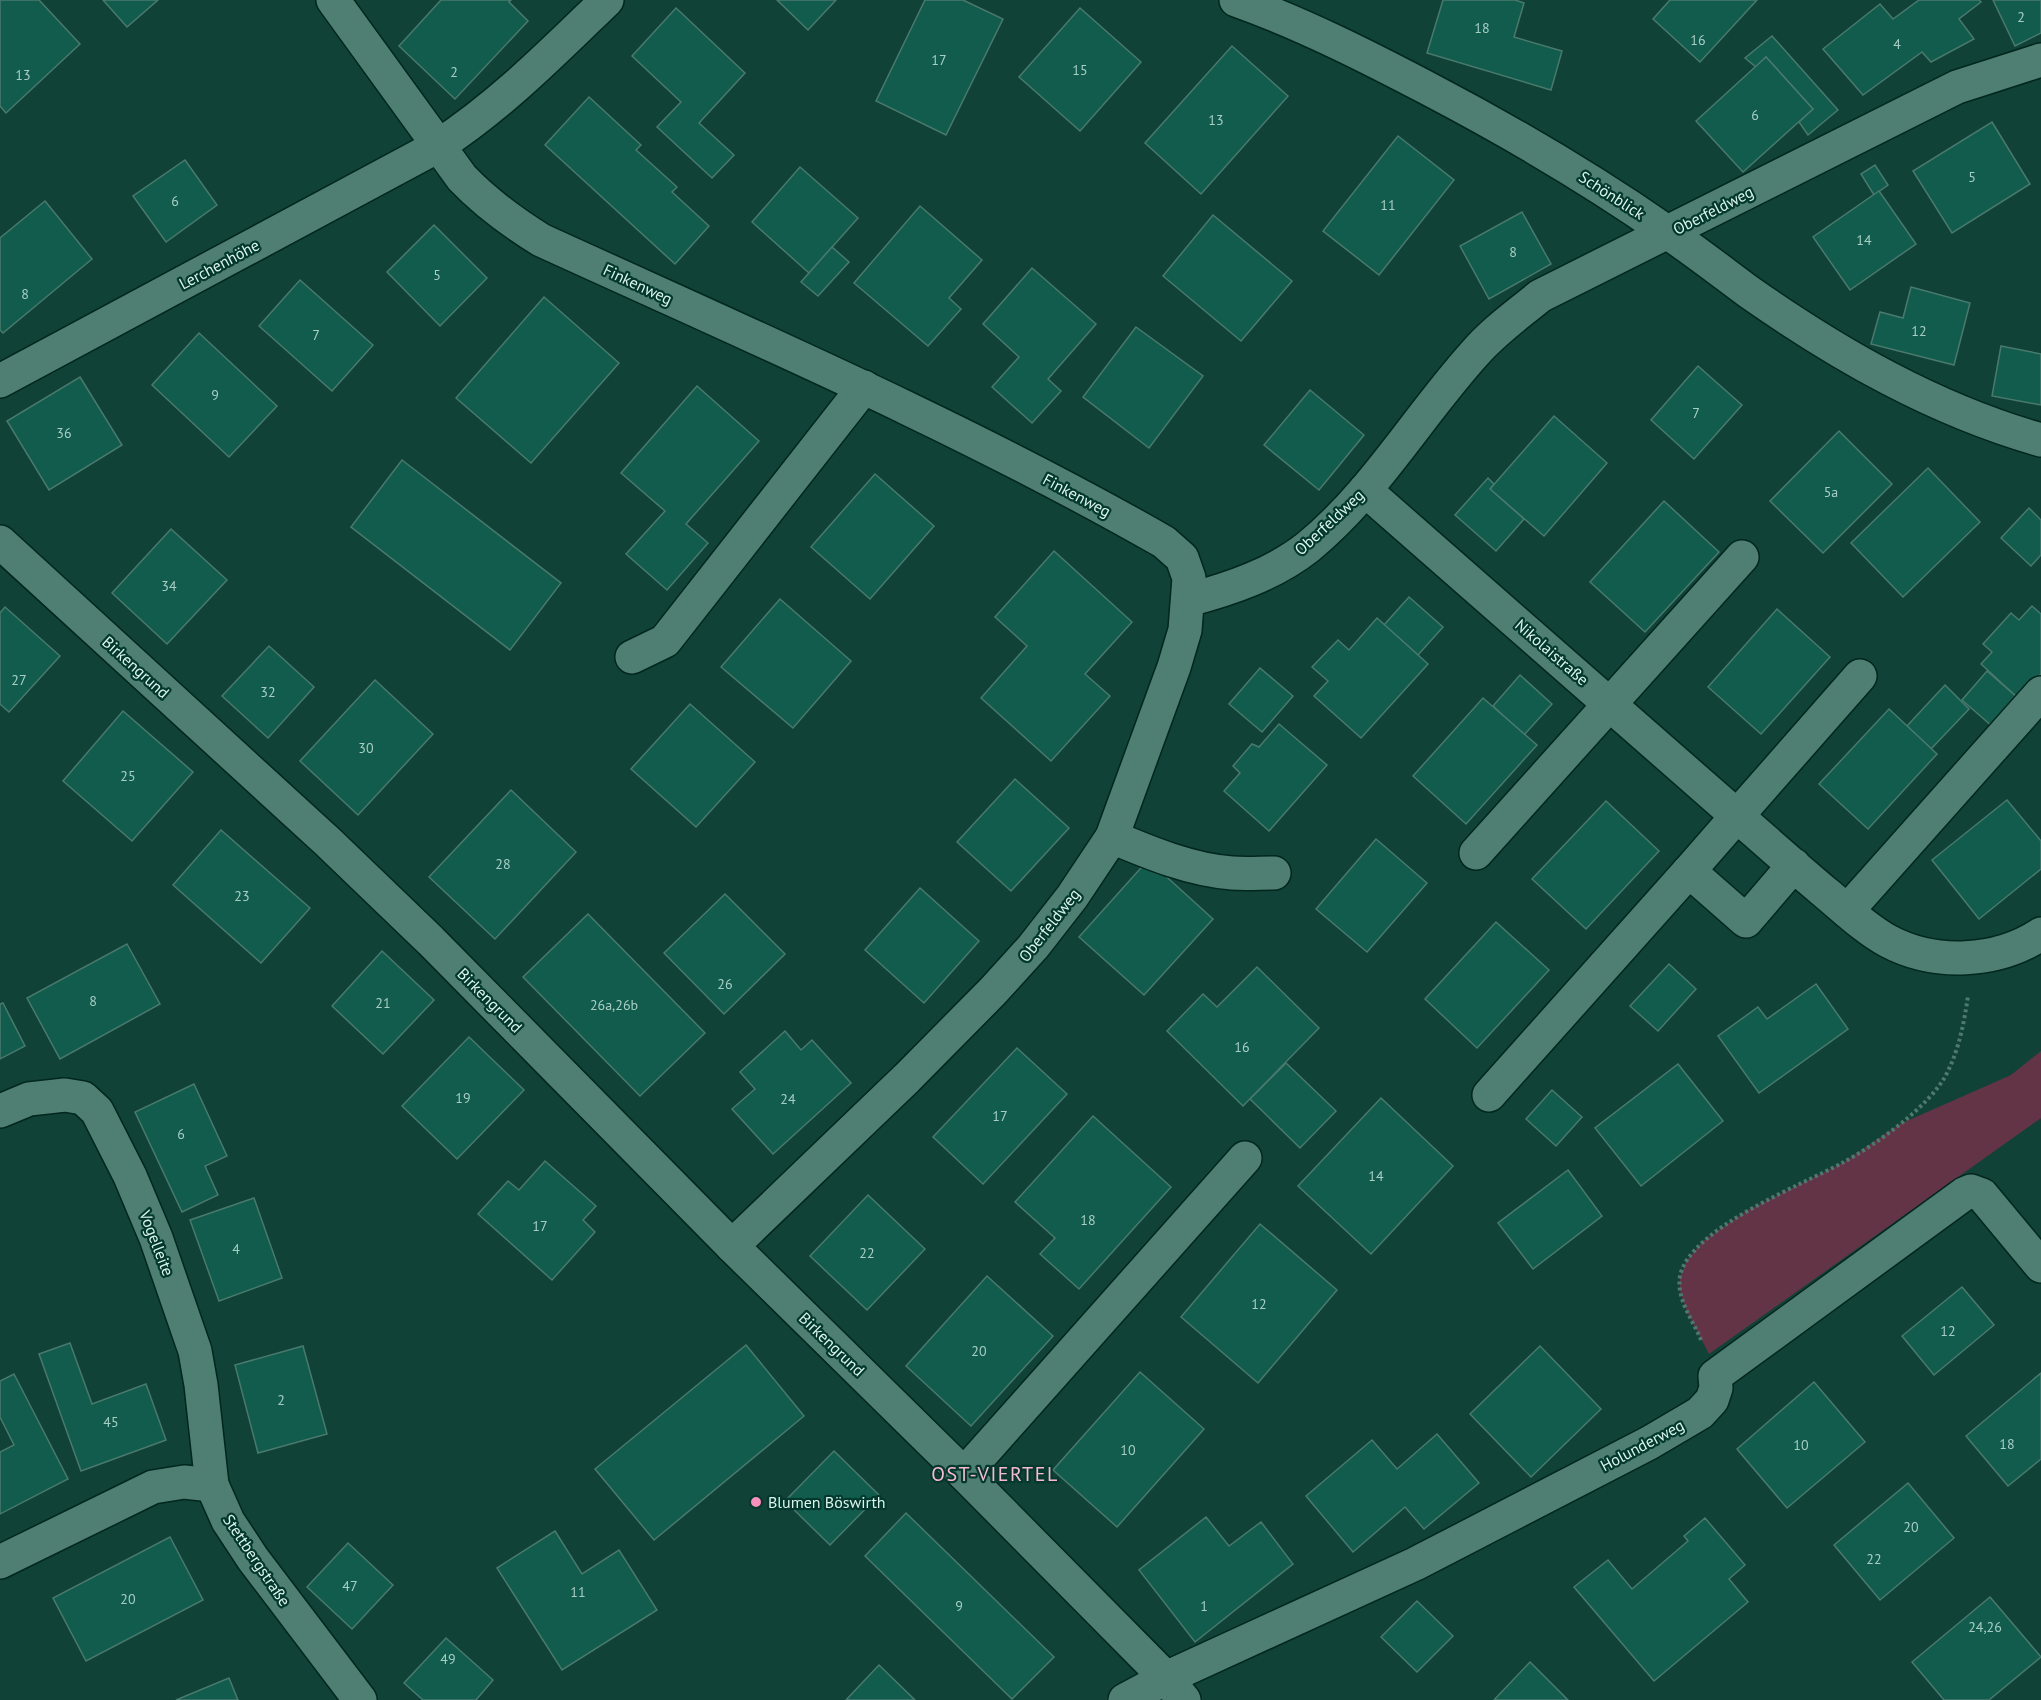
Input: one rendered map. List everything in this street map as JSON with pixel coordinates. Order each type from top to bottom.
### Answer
[{"type":"street","points":[[333,0],[438,146]]},
{"type":"street","name":"Lerchenhöhe","points":[[0,381],[438,146],[500,101],[607,0]]},
{"type":"street","name":"Schönblick","points":[[1236,0],[1272,13],[1363,54],[1468,110],[1576,172],[1668,232],[1749,292],[1868,369],[1936,402],[2041,440]]},
{"type":"street","name":"Oberfeldweg","points":[[732,1246],[907,1078],[993,991],[1033,947],[1066,905],[1112,837],[1174,667],[1185,630],[1188,600],[1224,591],[1272,570],[1308,547],[1365,490],[1475,353],[1502,326],[1540,296],[1957,87],[2022,64],[2041,60]]},
{"type":"street","name":"Finkenweg","points":[[438,146],[478,195],[541,240],[864,387],[998,453],[1164,542],[1182,558],[1189,578],[1188,600]]},
{"type":"street","points":[[632,657],[665,641],[864,387]]},
{"type":"street","name":"Nikolaistraße","points":[[1365,490],[1846,911],[1889,941],[1925,954],[1970,959],[2006,951],[2041,934]]},
{"type":"street","name":"Birkengrund","points":[[0,542],[320,834],[414,925],[533,1042],[732,1246],[964,1474],[1175,1689]]},
{"type":"street","points":[[1476,852],[1742,556]]},
{"type":"street","points":[[1489,1095],[1860,676]]},
{"type":"street","points":[[1846,911],[2041,693]]},
{"type":"street","points":[[1112,837],[1148,853],[1193,866],[1230,873],[1274,873]]},
{"type":"street","points":[[1689,871],[1746,921],[1794,866]]},
{"type":"street","name":"Vogelleite","points":[[0,1111],[29,1100],[65,1095],[83,1098],[97,1111],[130,1176],[156,1238],[195,1352],[212,1485]]},
{"type":"street","points":[[964,1474],[1245,1158]]},
{"type":"street","points":[[1715,1376],[1952,1202],[1971,1191],[1982,1195],[2041,1266]]},
{"type":"street","name":"Holunderweg","points":[[1175,1689],[1649,1443],[1700,1413],[1712,1400],[1716,1388],[1715,1376]]},
{"type":"street","points":[[0,1562],[153,1487],[184,1482],[212,1485]]},
{"type":"street","name":"Stettbergstraße","points":[[212,1485],[228,1521],[253,1559],[360,1700]]},
{"type":"street","points":[[1125,1700],[1175,1689]]},
{"type":"path","points":[[1715,1376],[1680,1291],[1680,1275],[1687,1260],[1703,1241],[1746,1211],[1844,1162],[1891,1130],[1935,1091],[1949,1068],[1964,1021],[1970,959]]},
{"type":"shaded area","points":[[2041,1051],[2041,1118],[1709,1354],[1687,1312],[1680,1291],[1680,1276],[1687,1260],[1703,1241],[1746,1211],[1844,1162],[1900,1124],[2011,1075]]},
{"type":"building","points":[[0,0],[39,0],[80,44],[6,113],[0,106]]},
{"type":"building","points":[[103,0],[158,0],[127,27]]},
{"type":"building","points":[[441,0],[511,0],[509,2],[528,21],[455,99],[399,46]]},
{"type":"building","points":[[777,0],[836,0],[808,30]]},
{"type":"building","points":[[925,0],[963,0],[1003,19],[946,135],[876,101]]},
{"type":"building","points":[[1443,0],[1515,0],[1524,3],[1514,37],[1562,51],[1551,90],[1427,53]]},
{"type":"building","points":[[1670,0],[1757,0],[1700,62],[1653,19]]},
{"type":"building","points":[[1919,0],[1979,0],[1981,2],[1959,19],[1974,39],[1931,62],[1922,52],[1863,95],[1823,49],[1880,4],[1893,19]]},
{"type":"building","points":[[1993,0],[2041,0],[2041,33],[2015,46]]},
{"type":"building","points":[[676,8],[745,73],[699,123],[734,155],[712,178],[657,127],[681,102],[632,56]]},
{"type":"building","points":[[1080,8],[1141,62],[1080,131],[1019,77]]},
{"type":"building","points":[[1772,36],[1838,110],[1808,135],[1799,122],[1813,109],[1766,57],[1756,67],[1745,58]]},
{"type":"building","points":[[1232,46],[1288,96],[1201,194],[1145,143]]},
{"type":"building","points":[[1766,57],[1813,109],[1743,172],[1696,121]]},
{"type":"building","points":[[589,97],[641,145],[636,150],[677,187],[672,192],[709,226],[675,264],[545,145]]},
{"type":"building","points":[[1992,122],[2030,184],[1952,233],[1913,171]]},
{"type":"building","points":[[1398,136],[1454,180],[1379,275],[1323,231]]},
{"type":"building","points":[[185,160],[217,205],[166,242],[133,196]]},
{"type":"building","points":[[1875,165],[1888,185],[1874,195],[1861,174]]},
{"type":"building","points":[[800,167],[858,218],[809,273],[752,222]]},
{"type":"building","points":[[1879,191],[1916,244],[1850,290],[1813,237]]},
{"type":"building","points":[[45,201],[92,259],[3,333],[0,330],[0,238]]},
{"type":"building","points":[[920,206],[982,260],[949,298],[961,309],[928,346],[854,283]]},
{"type":"building","points":[[1522,212],[1551,264],[1489,299],[1460,246]]},
{"type":"building","points":[[1213,215],[1292,281],[1241,341],[1163,276]]},
{"type":"building","points":[[434,225],[487,278],[440,326],[387,272]]},
{"type":"building","points":[[832,247],[849,262],[818,296],[801,282]]},
{"type":"building","points":[[1032,268],[1096,324],[1048,379],[1061,391],[1032,423],[992,387],[1019,357],[983,324]]},
{"type":"building","points":[[300,280],[373,345],[332,391],[259,326]]},
{"type":"building","points":[[1911,287],[1970,303],[1954,365],[1871,344],[1880,312],[1903,318]]},
{"type":"building","points":[[544,297],[619,363],[531,463],[456,398]]},
{"type":"building","points":[[1136,327],[1203,376],[1149,448],[1083,397]]},
{"type":"building","points":[[199,333],[277,406],[229,457],[152,385]]},
{"type":"building","points":[[2001,346],[2041,354],[2041,405],[1992,396]]},
{"type":"building","points":[[1698,366],[1742,405],[1694,459],[1651,420]]},
{"type":"building","points":[[80,377],[122,445],[49,490],[7,421]]},
{"type":"building","points":[[697,386],[759,441],[686,524],[708,543],[667,590],[626,554],[665,511],[621,473]]},
{"type":"building","points":[[1310,390],[1364,435],[1319,490],[1264,445]]},
{"type":"building","points":[[1554,416],[1607,463],[1544,536],[1490,489]]},
{"type":"building","points":[[1839,431],[1892,484],[1823,553],[1770,501]]},
{"type":"building","points":[[402,460],[561,583],[510,650],[351,527]]},
{"type":"building","points":[[1928,468],[1980,522],[1903,597],[1851,543]]},
{"type":"building","points":[[875,474],[934,526],[870,599],[811,547]]},
{"type":"building","points":[[1488,478],[1494,484],[1490,489],[1524,519],[1496,551],[1455,515]]},
{"type":"building","points":[[1664,501],[1719,552],[1645,632],[1590,582]]},
{"type":"building","points":[[2029,508],[2041,520],[2041,555],[2031,566],[2001,538]]},
{"type":"building","points":[[171,529],[227,580],[167,644],[112,593]]},
{"type":"building","points":[[1054,551],[1132,622],[1085,674],[1110,696],[1051,761],[981,698],[1027,646],[995,617]]},
{"type":"building","points":[[1409,597],[1443,627],[1418,655],[1384,625]]},
{"type":"building","points":[[780,599],[851,661],[793,728],[721,667]]},
{"type":"building","points":[[2032,606],[2041,614],[2041,674],[2019,699],[1981,664],[1992,652],[1983,644],[2011,613],[2019,620]]},
{"type":"building","points":[[5,607],[60,656],[9,712],[0,704],[0,613]]},
{"type":"building","points":[[1777,609],[1830,657],[1761,734],[1708,687]]},
{"type":"building","points":[[1377,618],[1428,664],[1361,738],[1314,696],[1328,681],[1312,667],[1338,640],[1349,650]]},
{"type":"building","points":[[269,646],[314,687],[268,738],[222,696]]},
{"type":"building","points":[[1260,668],[1293,696],[1262,732],[1229,704]]},
{"type":"building","points":[[1987,671],[2019,699],[1993,727],[1962,700]]},
{"type":"building","points":[[1520,675],[1552,704],[1524,735],[1493,706]]},
{"type":"building","points":[[375,680],[433,734],[358,815],[300,761]]},
{"type":"building","points":[[1945,685],[1969,709],[1931,749],[1907,726]]},
{"type":"building","points":[[1483,698],[1537,745],[1466,824],[1413,776]]},
{"type":"building","points":[[690,704],[755,762],[696,827],[631,769]]},
{"type":"building","points":[[1889,709],[1937,754],[1868,829],[1819,784]]},
{"type":"building","points":[[123,711],[193,772],[132,841],[63,781]]},
{"type":"building","points":[[1279,724],[1327,765],[1269,831],[1224,791],[1240,773],[1233,766],[1252,744],[1259,747]]},
{"type":"building","points":[[1015,779],[1069,828],[1011,891],[957,842]]},
{"type":"building","points":[[511,790],[576,852],[495,939],[429,877]]},
{"type":"building","points":[[2007,800],[2041,841],[2041,869],[1979,919],[1932,860]]},
{"type":"building","points":[[1606,801],[1659,851],[1586,929],[1532,879]]},
{"type":"building","points":[[221,830],[310,908],[261,963],[173,885]]},
{"type":"building","points":[[1376,839],[1427,883],[1367,952],[1316,909]]},
{"type":"building","points":[[1148,860],[1213,919],[1144,995],[1079,937]]},
{"type":"building","points":[[920,888],[979,941],[924,1003],[865,950]]},
{"type":"building","points":[[725,894],[785,954],[724,1014],[664,953]]},
{"type":"building","points":[[588,914],[705,1033],[640,1096],[523,977]]},
{"type":"building","points":[[1496,922],[1549,970],[1477,1048],[1425,999]]},
{"type":"building","points":[[127,944],[160,1004],[60,1059],[27,998]]},
{"type":"building","points":[[382,951],[434,1000],[383,1054],[332,1006]]},
{"type":"building","points":[[1669,964],[1696,989],[1658,1031],[1630,1006]]},
{"type":"building","points":[[1257,967],[1319,1028],[1243,1106],[1167,1031],[1203,994],[1217,1007]]},
{"type":"building","points":[[1816,984],[1848,1029],[1759,1093],[1718,1036],[1758,1007],[1767,1019]]},
{"type":"building","points":[[3,1003],[25,1046],[0,1059],[0,1004]]},
{"type":"building","points":[[785,1031],[801,1050],[812,1040],[851,1083],[773,1154],[732,1109],[755,1089],[740,1072]]},
{"type":"building","points":[[469,1037],[524,1090],[457,1159],[402,1106]]},
{"type":"building","points":[[1017,1048],[1067,1094],[983,1184],[933,1137]]},
{"type":"building","points":[[1286,1063],[1336,1111],[1300,1148],[1250,1099]]},
{"type":"building","points":[[1678,1064],[1723,1121],[1641,1186],[1595,1128]]},
{"type":"building","points":[[194,1084],[227,1156],[205,1166],[218,1195],[182,1212],[135,1112]]},
{"type":"building","points":[[1552,1090],[1582,1117],[1556,1146],[1526,1119]]},
{"type":"building","points":[[1381,1098],[1453,1166],[1371,1254],[1298,1186]]},
{"type":"building","points":[[1093,1116],[1171,1187],[1079,1289],[1040,1254],[1055,1238],[1015,1202]]},
{"type":"building","points":[[545,1161],[596,1206],[583,1220],[595,1232],[552,1280],[478,1214],[508,1181],[519,1190]]},
{"type":"building","points":[[1568,1170],[1602,1216],[1533,1269],[1498,1223]]},
{"type":"building","points":[[868,1195],[925,1249],[867,1310],[810,1256]]},
{"type":"building","points":[[254,1198],[282,1278],[219,1301],[190,1220]]},
{"type":"building","points":[[1260,1224],[1337,1290],[1258,1383],[1181,1317]]},
{"type":"building","points":[[987,1276],[1053,1336],[971,1426],[906,1366]]},
{"type":"building","points":[[1962,1287],[1994,1325],[1934,1375],[1902,1336]]},
{"type":"building","points":[[70,1343],[92,1404],[146,1384],[166,1440],[81,1471],[39,1354]]},
{"type":"building","points":[[746,1345],[804,1416],[654,1540],[595,1469]]},
{"type":"building","points":[[303,1346],[327,1434],[258,1453],[235,1365]]},
{"type":"building","points":[[1540,1346],[1601,1409],[1531,1477],[1470,1414]]},
{"type":"building","points":[[1140,1372],[1204,1429],[1117,1527],[1053,1470]]},
{"type":"building","points":[[2041,1373],[2041,1459],[2008,1486],[1966,1436]]},
{"type":"building","points":[[14,1374],[68,1479],[0,1514],[0,1452],[14,1445],[0,1417],[0,1381]]},
{"type":"building","points":[[1814,1382],[1865,1442],[1787,1508],[1737,1449]]},
{"type":"building","points":[[1437,1434],[1479,1483],[1424,1529],[1405,1507],[1353,1552],[1306,1496],[1372,1440],[1397,1469]]},
{"type":"building","points":[[834,1451],[879,1495],[830,1545],[785,1501]]},
{"type":"building","points":[[1908,1483],[1954,1538],[1880,1600],[1834,1545]]},
{"type":"building","points":[[906,1513],[1054,1657],[1012,1699],[865,1556]]},
{"type":"building","points":[[1206,1517],[1229,1546],[1261,1522],[1293,1564],[1195,1642],[1139,1570]]},
{"type":"building","points":[[1705,1518],[1745,1565],[1729,1579],[1748,1602],[1654,1681],[1574,1587],[1608,1560],[1632,1589],[1688,1541],[1684,1536]]},
{"type":"building","points":[[555,1531],[582,1574],[619,1550],[657,1610],[562,1670],[497,1568]]},
{"type":"building","points":[[170,1537],[203,1600],[86,1661],[53,1598]]},
{"type":"building","points":[[348,1543],[393,1585],[352,1629],[307,1587]]},
{"type":"building","points":[[1990,1597],[2041,1657],[1989,1700],[1944,1700],[1912,1662]]},
{"type":"building","points":[[1417,1601],[1453,1636],[1417,1672],[1381,1637]]},
{"type":"building","points":[[446,1638],[493,1680],[476,1700],[423,1700],[404,1683]]},
{"type":"building","points":[[1530,1662],[1568,1700],[1494,1700]]},
{"type":"building","points":[[879,1665],[915,1700],[846,1700]]},
{"type":"building","points":[[229,1678],[238,1700],[176,1700]]},
{"type":"place","name":"Blumen Böswirth","points":[[756,1502]]},
{"type":"district","name":"OST-VIERTEL","points":[[995,1474]]}]
